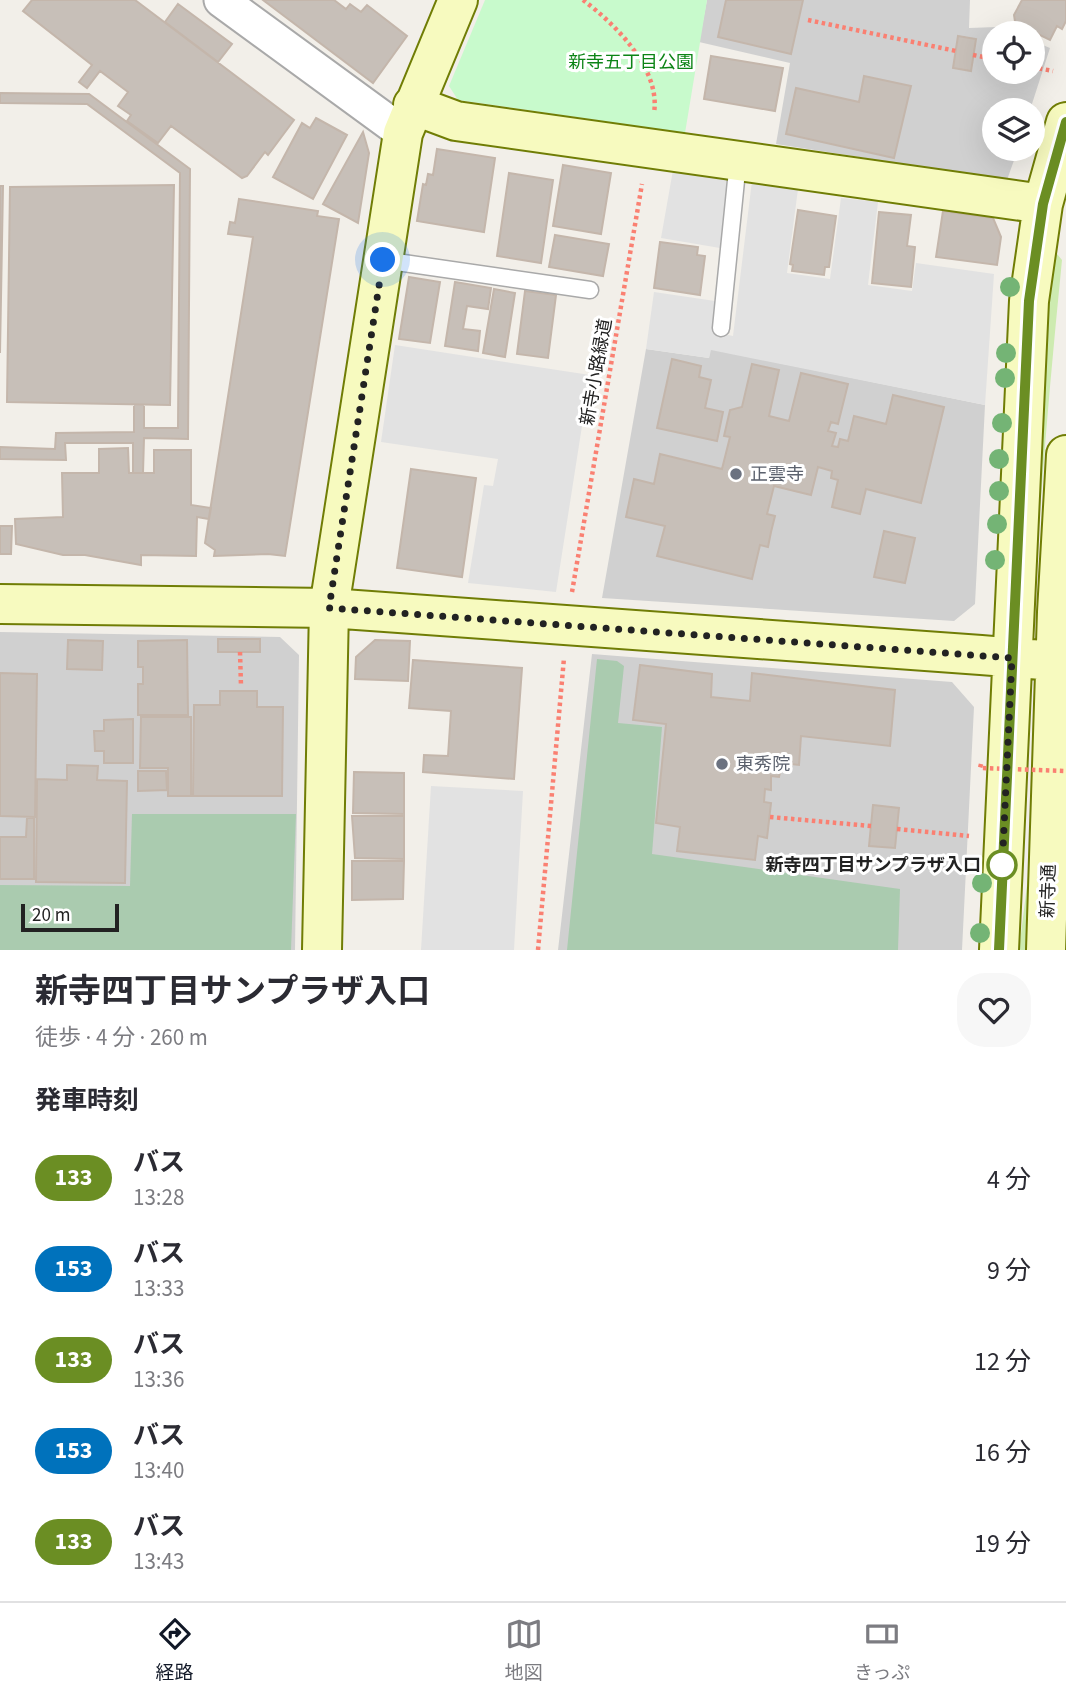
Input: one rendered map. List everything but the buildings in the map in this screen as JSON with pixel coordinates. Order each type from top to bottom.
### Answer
[{"type":"street","points":[[221,0],[408,119],[456,121],[1055,208]]},
{"type":"street","points":[[322,950],[329,608],[383,260],[408,119],[458,0]]},
{"type":"street","points":[[999,950],[1029,301],[1055,208],[1066,122]]},
{"type":"street","name":"新寺通","points":[[1046,950],[1061,664],[1066,455]]},
{"type":"street","points":[[0,604],[329,608],[1012,658],[1061,664]]},
{"type":"lane","points":[[721,328],[738,160]]},
{"type":"lane","points":[[383,260],[590,290]]},
{"type":"path","name":"新寺小路緑道","points":[[570,600],[648,148],[655,91],[643,64],[614,28],[583,0]]},
{"type":"path","points":[[808,20],[956,51]]},
{"type":"path","points":[[974,55],[982,57]]},
{"type":"path","points":[[1045,69],[1053,71]]},
{"type":"path","points":[[538,950],[565,647]]},
{"type":"path","points":[[240,652],[241,686]]},
{"type":"path","points":[[981,764],[980,768],[1066,771]]},
{"type":"path","points":[[769,817],[871,827]]},
{"type":"path","points":[[897,829],[974,837]]},
{"type":"shaded area","points":[[707,0],[970,0],[969,28],[982,28],[982,84],[1038,84],[1034,98],[982,98],[982,161],[1014,161],[1007,180],[776,144],[790,63],[699,42]]},
{"type":"shaded area","points":[[1045,46],[1050,48],[1045,64]]},
{"type":"shaded area","points":[[673,170],[727,179],[720,248],[661,238]]},
{"type":"shaded area","points":[[752,181],[798,189],[787,273],[830,279],[841,198],[878,202],[868,285],[912,291],[916,263],[994,274],[985,405],[711,350],[709,358],[646,349],[654,292],[715,301],[713,332],[733,336]]},
{"type":"shaded area","points":[[395,345],[590,375],[556,592],[468,583],[484,485],[493,486],[498,459],[381,442]]},
{"type":"shaded area","points":[[646,349],[709,358],[710,349],[985,405],[975,604],[954,621],[602,598]]},
{"type":"shaded area","points":[[0,632],[280,637],[299,655],[295,950],[0,950]]},
{"type":"shaded area","points":[[592,654],[952,682],[974,707],[962,950],[558,950]]},
{"type":"shaded area","points":[[431,786],[523,791],[514,950],[421,950]]},
{"type":"green space","name":"新寺五丁目公園","points":[[485,0],[707,0],[685,133],[458,100],[449,86]]},
{"type":"green space","points":[[1057,254],[1062,260],[1035,592],[1045,335],[1053,259]]},
{"type":"green space","points":[[597,659],[617,661],[624,666],[618,723],[662,727],[652,854],[900,889],[898,950],[567,950]]},
{"type":"green space","points":[[1036,710],[1028,950],[1019,950],[1028,877]]},
{"type":"green space","points":[[132,814],[296,814],[291,950],[0,950],[0,885],[130,886]]},
{"type":"bus line","name":"133","points":[[999,950],[1029,301],[1043,204],[1066,122]]},
{"type":"place","name":"正雲寺","points":[[736,474]]},
{"type":"place","name":"東秀院","points":[[722,764]]},
{"type":"place","name":"新寺四丁目サンプラザ入口","points":[[1002,865]]},
{"type":"route","points":[[383,260],[329,608],[1012,658],[1002,870],[1002,865]]}]
